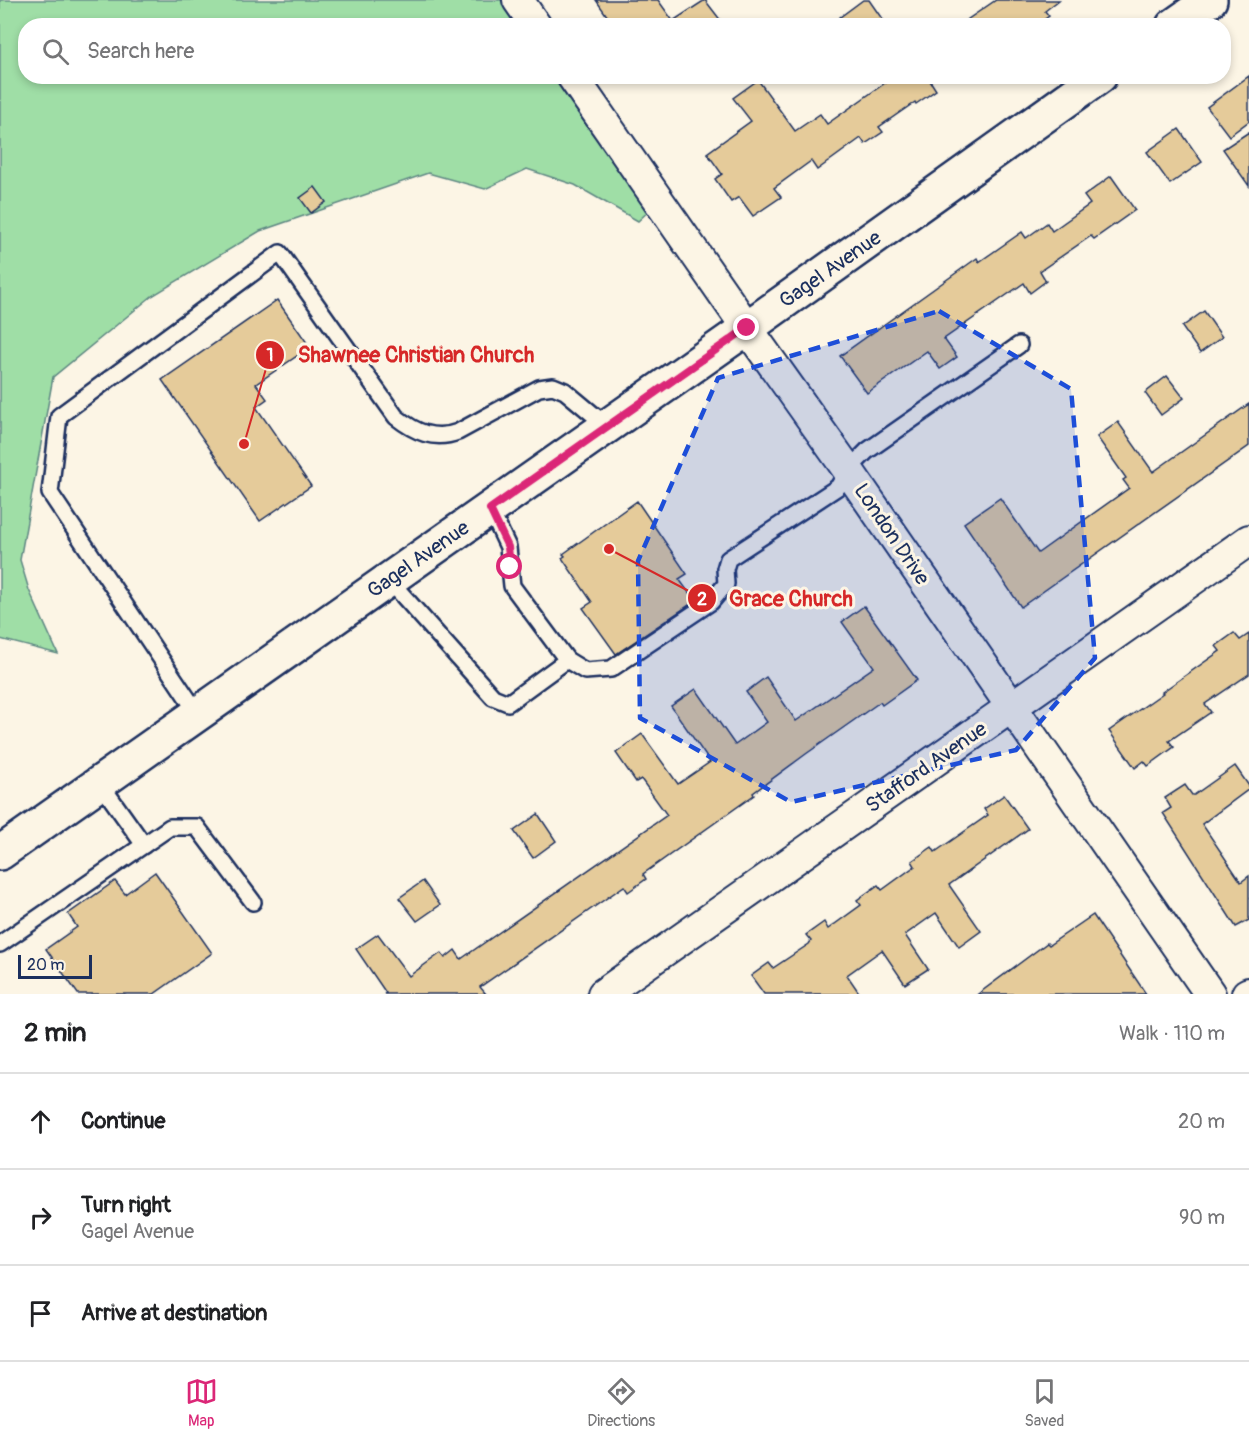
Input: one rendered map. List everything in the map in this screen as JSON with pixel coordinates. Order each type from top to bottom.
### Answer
[{"type":"street","points":[[518,0],[530,18]]},
{"type":"street","points":[[1184,18],[1210,0]]},
{"type":"street","name":"London Drive","points":[[578,84],[1210,994]]},
{"type":"street","name":"Gagel Avenue","points":[[0,853],[747,328],[1089,84]]},
{"type":"street","name":"Stafford Avenue","points":[[603,994],[1249,540]]},
{"type":"lane","points":[[198,714],[50,493],[60,416],[280,253],[396,417],[419,432],[432,436],[447,436],[538,388],[553,386],[565,391],[607,426]]},
{"type":"lane","points":[[490,509],[508,547],[512,586],[567,660],[585,671],[610,669],[711,602],[726,584],[725,569],[728,559],[838,487],[848,470],[867,451],[1019,345]]},
{"type":"lane","points":[[389,580],[493,697],[508,703],[567,660]]},
{"type":"lane","points":[[100,783],[144,845]]},
{"type":"lane","points":[[0,944],[170,827],[197,827],[253,902]]},
{"type":"highlighted area","points":[[939,311],[1071,389],[1095,658],[1016,750],[791,802],[640,718],[638,561],[718,378]]},
{"type":"green space","points":[[0,0],[501,0],[513,18],[18,18],[18,84],[558,84],[592,133],[651,209],[638,221],[575,185],[527,169],[485,189],[428,173],[260,231],[152,296],[53,377],[20,560],[29,590],[58,654],[0,639]]},
{"type":"building","points":[[596,0],[658,0],[671,18],[608,18]]},
{"type":"building","points":[[705,0],[719,18],[678,18]]},
{"type":"building","points":[[863,0],[869,0],[881,18],[839,18]]},
{"type":"building","points":[[996,0],[1059,0],[1045,11],[1049,16],[1046,18],[970,18]]},
{"type":"building","points":[[1249,76],[1249,121],[1229,136],[1207,107]]},
{"type":"building","points":[[752,84],[761,84],[795,131],[820,114],[827,124],[884,84],[932,84],[936,90],[879,127],[883,132],[865,144],[861,138],[817,170],[811,161],[774,188],[781,197],[753,216],[739,197],[731,202],[715,179],[722,174],[707,153],[751,121],[733,98]]},
{"type":"building","points":[[1179,129],[1202,162],[1170,184],[1147,152]]},
{"type":"building","points":[[1249,132],[1249,186],[1223,149]]},
{"type":"building","points":[[1111,176],[1135,210],[1094,239],[1091,236],[1040,271],[1046,281],[1030,293],[1024,283],[944,339],[957,357],[940,369],[927,351],[867,393],[840,356],[977,258],[979,262],[1022,232],[1026,238],[1047,223],[1052,231],[1090,204],[1084,196]]},
{"type":"building","points":[[315,187],[326,202],[311,213],[300,198]]},
{"type":"building","points":[[277,300],[310,347],[256,384],[267,399],[256,407],[311,486],[260,521],[162,380]]},
{"type":"building","points":[[1204,311],[1222,337],[1200,353],[1182,327]]},
{"type":"building","points":[[1167,376],[1184,398],[1161,415],[1145,393]]},
{"type":"building","points":[[1249,404],[1249,446],[1021,607],[964,523],[1000,498],[1038,553],[1129,488],[1123,480],[1126,478],[1097,437],[1118,422],[1153,472]]},
{"type":"building","points":[[637,501],[687,574],[679,579],[695,601],[616,654],[583,608],[592,602],[562,558],[565,556],[563,554]]},
{"type":"building","points":[[864,606],[917,680],[882,705],[880,702],[806,754],[753,793],[754,795],[643,874],[646,879],[628,892],[624,886],[480,987],[486,994],[384,994],[386,993],[356,949],[378,934],[409,976],[441,953],[445,958],[455,950],[461,959],[667,815],[641,779],[636,782],[616,753],[642,734],[678,784],[710,762],[671,706],[696,689],[735,745],[767,722],[746,692],[766,677],[796,721],[874,667],[842,622]]},
{"type":"building","points":[[1234,633],[1240,640],[1249,634],[1249,674],[1205,704],[1211,712],[1169,741],[1174,747],[1148,766],[1144,761],[1135,768],[1109,731],[1220,651],[1216,646]]},
{"type":"building","points":[[1235,766],[1249,789],[1202,824],[1241,882],[1249,876],[1249,920],[1236,927],[1163,813],[1171,808],[1165,798],[1185,785],[1194,795]]},
{"type":"building","points":[[1004,795],[1028,829],[949,885],[981,931],[959,947],[936,913],[905,935],[928,969],[905,984],[882,950],[847,975],[860,994],[764,994],[751,976],[769,963],[773,968],[809,944],[811,941],[806,935],[824,922],[828,929],[861,905],[857,900],[878,885],[882,890],[915,866],[912,861],[932,847],[935,852],[988,815],[984,809]]},
{"type":"building","points":[[538,814],[556,841],[533,858],[514,831]]},
{"type":"building","points":[[155,872],[212,953],[154,994],[78,994],[46,949],[77,927],[68,914],[115,881],[125,894]]},
{"type":"building","points":[[423,881],[440,905],[417,921],[399,898]]},
{"type":"building","points":[[1093,915],[1146,994],[978,994],[1047,943],[1049,945]]},
{"type":"place","name":"Shawnee Christian Church","points":[[244,444]]},
{"type":"place","name":"Grace Church","points":[[609,549]]},
{"type":"route","points":[[510,567],[508,547],[490,509],[747,328]]}]
